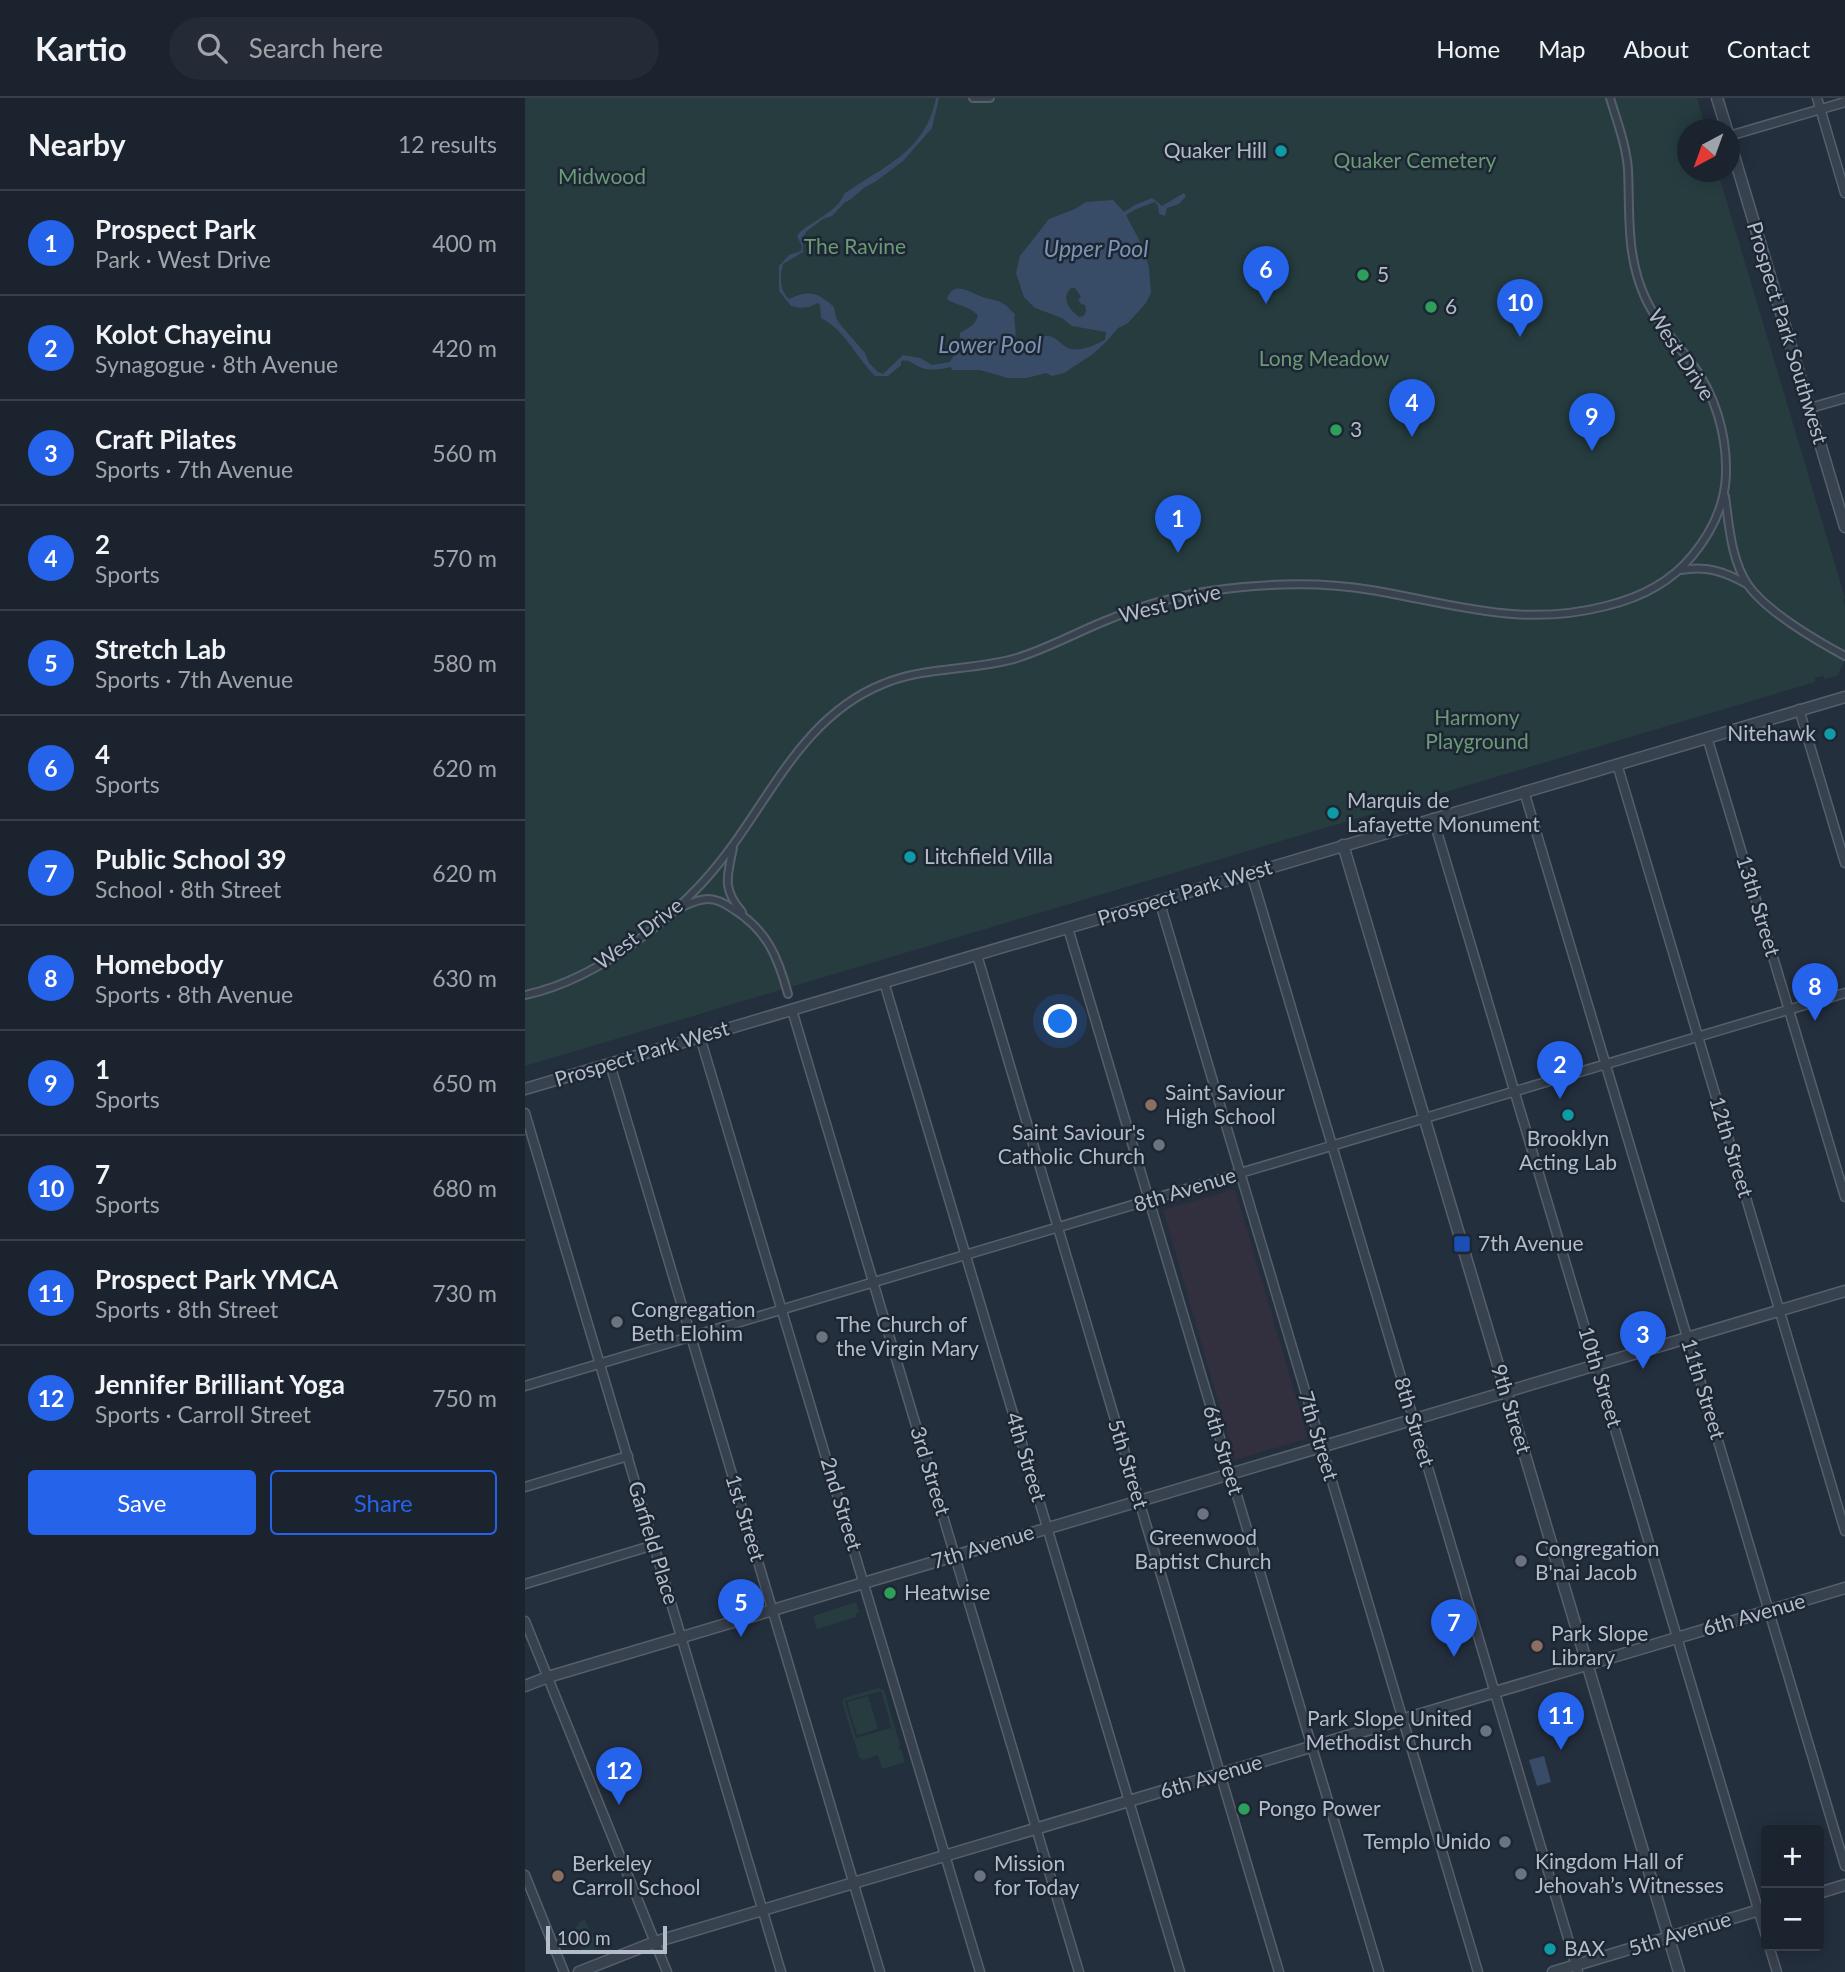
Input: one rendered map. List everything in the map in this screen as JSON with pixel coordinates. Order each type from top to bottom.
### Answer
[{"type":"street","points":[[973,98],[990,98]]},
{"type":"street","name":"West Drive","points":[[525,995],[544,991],[588,972],[612,958],[673,911],[703,882],[733,845],[807,738],[852,699],[867,690],[904,676],[1019,657],[1134,610],[1217,590],[1279,585],[1341,587],[1490,612],[1533,616],[1558,615],[1603,607],[1637,597],[1679,570],[1697,550],[1720,510],[1726,470],[1725,449],[1720,422],[1710,394],[1693,366],[1656,318],[1639,282],[1630,245],[1627,165],[1610,98]]},
{"type":"street","points":[[1717,98],[1724,119]]},
{"type":"street","points":[[1817,98],[1845,193]]},
{"type":"street","points":[[1740,135],[1845,102]]},
{"type":"street","name":"Prospect Park Southwest","points":[[1740,172],[1845,527]]},
{"type":"street","points":[[1809,408],[1845,398]]},
{"type":"street","name":"West Drive","points":[[1724,491],[1733,546],[1748,585]]},
{"type":"street","name":"West Drive","points":[[1679,570],[1706,567],[1748,585],[1791,624],[1845,656]]},
{"type":"street","name":"Prospect Park West","points":[[525,1089],[1845,696]]},
{"type":"street","points":[[1799,709],[1845,863]]},
{"type":"street","name":"13th Street","points":[[1707,737],[1845,1197]]},
{"type":"street","name":"12th Street","points":[[1617,764],[1845,1531]]},
{"type":"street","name":"11th Street","points":[[1524,791],[1845,1866]]},
{"type":"street","name":"10th Street","points":[[1433,818],[1677,1637],[1761,1904]]},
{"type":"street","name":"West Drive","points":[[733,845],[727,884],[734,902],[748,919]]},
{"type":"street","name":"9th Street","points":[[1343,845],[1679,1972]]},
{"type":"street","name":"8th Street","points":[[1251,873],[1577,1969]]},
{"type":"street","points":[[673,911],[696,901],[712,899],[748,919],[769,943],[788,994]]},
{"type":"street","name":"7th Street","points":[[1159,901],[1478,1972]]},
{"type":"street","name":"6th Street","points":[[1068,928],[1379,1972]]},
{"type":"street","name":"5th Street","points":[[977,955],[1279,1972]]},
{"type":"street","name":"4th Street","points":[[884,982],[1180,1972]]},
{"type":"street","name":"8th Avenue","points":[[525,1386],[1845,993]]},
{"type":"street","name":"3rd Street","points":[[792,1010],[1079,1972]]},
{"type":"street","name":"2nd Street","points":[[700,1037],[980,1972]]},
{"type":"street","name":"1st Street","points":[[610,1064],[880,1972]]},
{"type":"street","name":"Garfield Place","points":[[525,1114],[781,1972]]},
{"type":"street","name":"7th Avenue","points":[[525,1686],[864,1582],[1845,1291]]},
{"type":"street","points":[[525,1487],[628,1456]]},
{"type":"street","points":[[525,1584],[654,1545]]},
{"type":"street","name":"6th Avenue","points":[[579,1972],[655,1942],[1845,1588]]},
{"type":"street","points":[[525,1620],[667,1972]]},
{"type":"street","points":[[525,1875],[564,1972]]},
{"type":"street","points":[[1824,1891],[1845,1885]]},
{"type":"street","name":"5th Avenue","points":[[1553,1972],[1577,1969],[1761,1911]]},
{"type":"street","points":[[1771,1951],[1777,1972]]},
{"type":"shaded area","points":[[1235,1189],[1308,1438],[1235,1460],[1163,1210]]},
{"type":"green space","points":[[525,98],[1697,98],[1703,119],[1677,119],[1677,182],[1721,182],[1845,598],[1845,661],[1837,676],[1815,678],[1815,682],[525,1066]]},
{"type":"green space","points":[[856,1602],[859,1612],[856,1617],[817,1629],[813,1616]]},
{"type":"green space","points":[[879,1688],[884,1690],[900,1745],[898,1750],[901,1749],[905,1762],[882,1769],[878,1755],[863,1760],[859,1757],[842,1702],[844,1698]],"holes":[[[881,1691],[894,1736],[891,1728],[856,1738],[845,1701]]]},
{"type":"green space","points":[[868,1696],[878,1729],[857,1735],[847,1702]]},
{"type":"green space","points":[[585,1920],[598,1948],[584,1955],[574,1930]]},
{"type":"water","points":[[936,98],[939,98],[932,128],[903,161],[844,203],[832,216],[807,231],[803,237],[803,252],[783,264],[783,291],[789,299],[813,294],[828,302],[834,307],[839,323],[865,353],[869,363],[883,374],[903,355],[920,358],[932,365],[950,362],[960,333],[973,324],[978,315],[947,299],[953,290],[957,289],[1005,305],[1015,314],[1015,338],[1026,345],[1050,336],[1071,349],[1086,348],[1105,340],[1106,332],[1072,326],[1062,318],[1035,308],[1024,297],[1016,273],[1020,256],[1049,219],[1086,202],[1113,200],[1124,212],[1152,198],[1162,206],[1184,193],[1186,196],[1179,204],[1167,208],[1165,216],[1159,214],[1155,202],[1126,215],[1144,249],[1151,293],[1146,303],[1128,323],[1118,328],[1093,354],[1064,373],[1008,378],[980,370],[952,370],[951,367],[925,369],[901,361],[901,365],[888,376],[875,376],[837,329],[821,318],[818,303],[800,308],[791,306],[779,291],[779,266],[789,255],[801,251],[802,246],[797,236],[800,232],[837,205],[844,194],[901,156],[922,132]],"holes":[[[1071,288],[1075,288],[1081,297],[1078,300],[1085,305],[1084,316],[1079,317],[1067,304],[1066,296]]]},
{"type":"water","points":[[1544,1756],[1551,1782],[1537,1786],[1529,1760]]},
{"type":"place","name":"Quaker Hill","points":[[1281,151]]},
{"type":"place","name":"5","points":[[1363,275]]},
{"type":"place","name":"4","points":[[1266,304]]},
{"type":"place","name":"6","points":[[1431,307]]},
{"type":"place","name":"7","points":[[1520,337]]},
{"type":"place","name":"3","points":[[1336,430]]},
{"type":"place","name":"2","points":[[1412,437]]},
{"type":"place","name":"1","points":[[1592,451]]},
{"type":"place","name":"Prospect Park","points":[[1178,553]]},
{"type":"place","name":"Nitehawk","points":[[1830,734]]},
{"type":"place","name":"Marquis de Lafayette Monument","points":[[1333,813]]},
{"type":"place","name":"Litchfield Villa","points":[[910,857]]},
{"type":"place","name":"Homebody","points":[[1815,1021]]},
{"type":"place","name":"Kolot Chayeinu","points":[[1560,1099]]},
{"type":"place","name":"Saint Saviour High School","points":[[1151,1105]]},
{"type":"place","name":"Brooklyn Acting Lab","points":[[1568,1115]]},
{"type":"place","name":"Saint Saviour's Catholic Church","points":[[1159,1145]]},
{"type":"place","name":"7th Avenue","points":[[1462,1244]]},
{"type":"place","name":"Congregation Beth Elohim","points":[[617,1322]]},
{"type":"place","name":"The Church of the Virgin Mary","points":[[822,1337]]},
{"type":"place","name":"Craft Pilates","points":[[1643,1369]]},
{"type":"place","name":"Greenwood Baptist Church","points":[[1203,1514]]},
{"type":"place","name":"Congregation B'nai Jacob","points":[[1521,1561]]},
{"type":"place","name":"Heatwise","points":[[890,1593]]},
{"type":"place","name":"Stretch Lab","points":[[741,1637]]},
{"type":"place","name":"Park Slope Library","points":[[1537,1646]]},
{"type":"place","name":"Public School 39","points":[[1454,1657]]},
{"type":"place","name":"Park Slope United Methodist Church","points":[[1486,1731]]},
{"type":"place","name":"Prospect Park YMCA","points":[[1561,1750]]},
{"type":"place","name":"Jennifer Brilliant Yoga","points":[[619,1805]]},
{"type":"place","name":"Pongo Power","points":[[1244,1809]]},
{"type":"place","name":"Templo Unido","points":[[1505,1842]]},
{"type":"place","name":"Kingdom Hall of Jehovah’s Witnesses","points":[[1521,1874]]},
{"type":"place","name":"Berkeley Carroll School","points":[[558,1876]]},
{"type":"place","name":"Mission for Today","points":[[980,1876]]},
{"type":"place","name":"BAX","points":[[1550,1949]]},
{"type":"park label","name":"Quaker Cemetery","points":[[1415,161]]},
{"type":"park label","name":"Midwood","points":[[602,177]]},
{"type":"park label","name":"The Ravine","points":[[855,247]]},
{"type":"park label","name":"Long Meadow","points":[[1324,359]]},
{"type":"park label","name":"Harmony Playground","points":[[1477,730]]},
{"type":"water label","name":"Upper Pool","points":[[1096,249]]},
{"type":"water label","name":"Lower Pool","points":[[990,345]]}]
